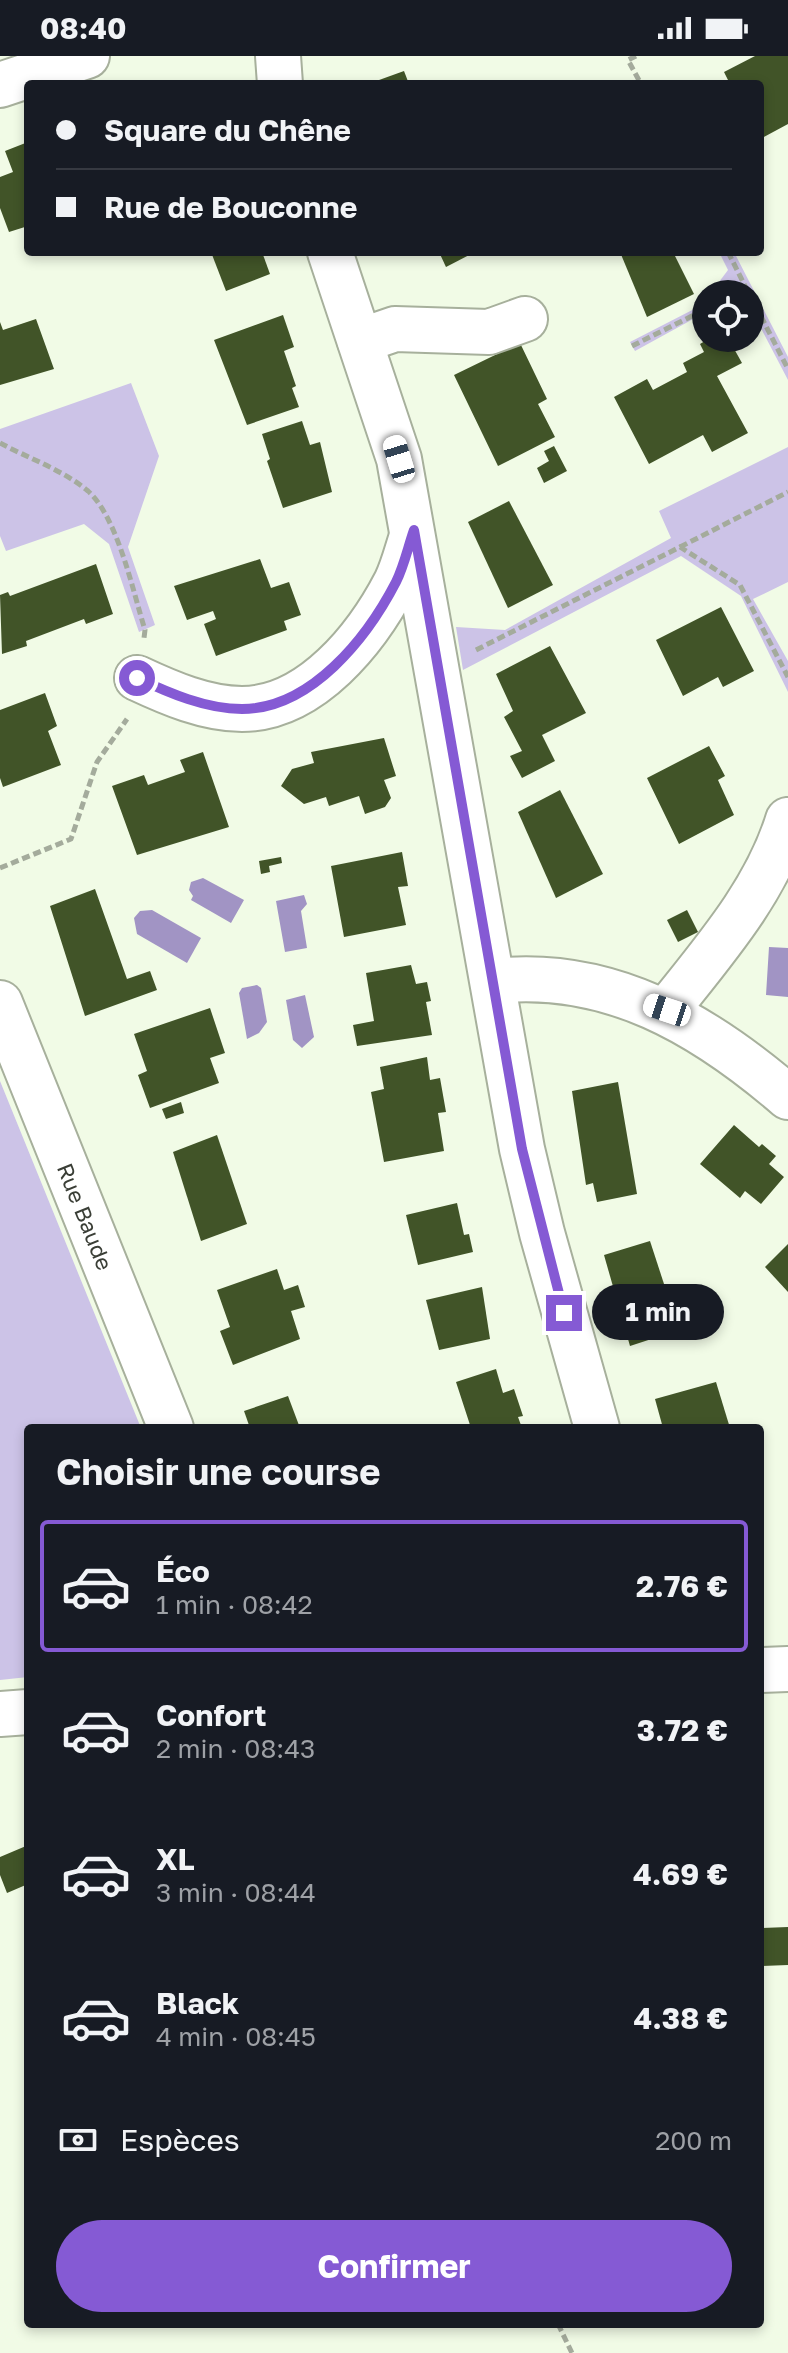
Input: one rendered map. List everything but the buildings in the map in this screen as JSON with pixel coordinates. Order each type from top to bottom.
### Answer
[{"type":"street","points":[[0,85],[87,56]]},
{"type":"street","points":[[278,56],[280,80]]},
{"type":"street","points":[[331,256],[399,459],[525,1163],[596,1424]]},
{"type":"street","points":[[360,341],[395,329],[489,332],[525,319]]},
{"type":"street","points":[[137,678],[214,706],[243,709],[277,704],[301,693],[327,672],[373,619],[397,580],[414,530]]},
{"type":"street","points":[[667,1010],[731,930],[762,879],[788,820]]},
{"type":"street","points":[[493,981],[549,979],[667,1010],[714,1039],[788,1097]]},
{"type":"street","name":"Rue Baude","points":[[0,1003],[169,1424]]},
{"type":"street","points":[[764,1670],[788,1669]]},
{"type":"street","points":[[0,1714],[24,1712]]},
{"type":"path","points":[[636,56],[628,60],[639,80]]},
{"type":"path","points":[[730,256],[743,280]]},
{"type":"path","points":[[632,346],[692,316]]},
{"type":"path","points":[[764,322],[788,369]]},
{"type":"path","points":[[0,443],[76,482],[91,494],[110,526],[145,630],[126,722],[97,762],[71,839],[0,868]]},
{"type":"path","points":[[436,671],[788,492]]},
{"type":"path","points":[[680,547],[740,585],[788,677]]},
{"type":"path","points":[[560,2328],[572,2353]]},
{"type":"shaded area","points":[[721,256],[736,256],[748,280],[720,280],[728,270]]},
{"type":"shaded area","points":[[692,310],[692,320],[635,351],[630,342]]},
{"type":"shaded area","points":[[764,310],[788,357],[788,380],[764,334]]},
{"type":"shaded area","points":[[131,383],[159,456],[128,547],[155,625],[139,632],[109,544],[84,524],[6,551],[0,536],[0,429]]},
{"type":"shaded area","points":[[788,447],[788,582],[753,599],[788,661],[788,692],[741,596],[681,556],[463,670],[456,627],[505,630],[671,538],[659,511]]},
{"type":"shaded area","points":[[203,878],[244,900],[231,923],[191,900],[191,882]]},
{"type":"shaded area","points":[[304,895],[307,904],[301,911],[307,948],[285,952],[276,901]]},
{"type":"shaded area","points":[[152,910],[201,938],[187,963],[137,934],[134,918],[140,911]]},
{"type":"shaded area","points":[[769,947],[788,948],[788,997],[766,995]]},
{"type":"shaded area","points":[[257,985],[261,988],[267,1022],[259,1033],[247,1039],[239,993],[242,988]]},
{"type":"shaded area","points":[[305,995],[314,1037],[302,1048],[293,1040],[286,1000]]},
{"type":"shaded area","points":[[0,1081],[139,1424],[24,1424],[24,1677],[0,1680]]},
{"type":"route","points":[[137,678],[166,692],[214,706],[243,709],[277,704],[301,693],[327,672],[373,619],[397,580],[414,530],[432,649],[522,1149],[564,1313]]}]
